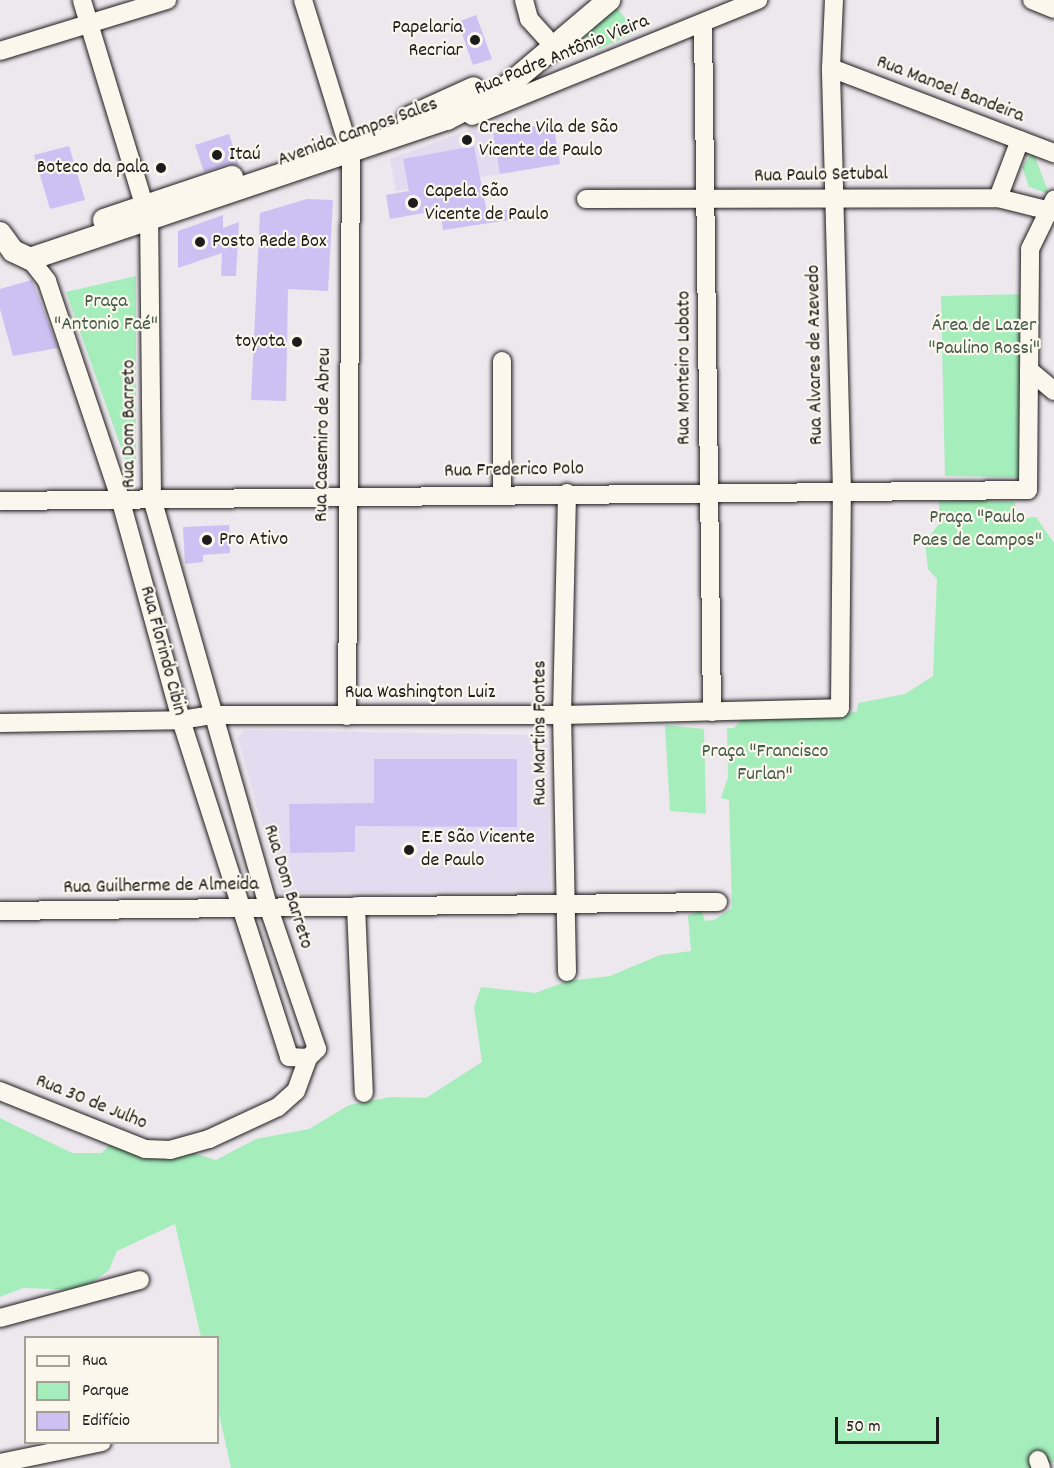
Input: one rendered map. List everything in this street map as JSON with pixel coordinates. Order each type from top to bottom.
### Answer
[{"type":"main road","name":"Avenida Campos Sales","points":[[349,147],[491,80],[546,38],[589,0]]},
{"type":"main road","name":"Avenida Campos Sales","points":[[11,249],[148,213],[349,147],[447,119],[504,89],[609,0]]},
{"type":"street","name":"Rua Dom Barreto","points":[[82,0],[148,213],[152,498],[212,715],[312,1054]]},
{"type":"street","points":[[0,51],[167,0]]},
{"type":"street","name":"Rua Casemiro de Abreu","points":[[303,0],[349,147],[345,497],[347,716]]},
{"type":"street","points":[[524,0],[529,19],[546,38]]},
{"type":"street","name":"Rua Padre Antônio Vieira","points":[[447,119],[468,117],[758,0]]},
{"type":"street","name":"Rua Alvares de Azevedo","points":[[834,0],[831,68],[842,492],[840,708]]},
{"type":"street","points":[[1032,0],[1054,9]]},
{"type":"street","name":"Rua Monteiro Lobato","points":[[703,24],[712,712]]},
{"type":"street","name":"Rua Manoel Bandeira","points":[[831,68],[1054,153]]},
{"type":"street","points":[[998,198],[1020,140]]},
{"type":"street","name":"Rua Paulo Setubal","points":[[586,199],[707,201],[834,197],[998,198],[1052,207]]},
{"type":"street","points":[[1052,207],[1030,249],[1029,370],[1054,391]]},
{"type":"street","name":"Rua Florindo Cibin","points":[[11,249],[47,281],[120,498],[181,720],[246,910],[289,1057],[312,1054]]},
{"type":"street","points":[[502,361],[502,493]]},
{"type":"street","name":"Rua Frederico Polo","points":[[0,501],[502,493],[1028,490],[1029,370]]},
{"type":"street","name":"Rua Martins Fontes","points":[[567,493],[562,715],[567,972]]},
{"type":"street","name":"Rua Washington Luiz","points":[[0,723],[181,720],[212,715],[562,715],[840,708]]},
{"type":"street","name":"Rua Guilherme de Almeida","points":[[0,911],[246,910],[356,906],[718,902]]},
{"type":"street","points":[[356,906],[364,1093]]},
{"type":"street","name":"Rua 30 de Julho","points":[[0,1091],[145,1149],[170,1150],[209,1139],[278,1107],[296,1091],[312,1054]]},
{"type":"street","points":[[0,1318],[140,1280]]},
{"type":"street","points":[[0,1463],[97,1444]]},
{"type":"shaded area","name":"Creche Vila de São Vicente de Paulo","points":[[491,122],[500,174],[396,191],[390,159]]},
{"type":"shaded area","name":"E.E São Vicente de Paulo","points":[[244,730],[547,735],[550,890],[281,893],[238,738]]},
{"type":"green space","points":[[615,6],[637,32],[599,49],[589,46],[584,42],[588,26]]},
{"type":"green space","points":[[1033,152],[1049,194],[1029,187],[1022,167]]},
{"type":"green space","name":"Praça \"Antonio Faé\"","points":[[136,276],[136,459],[125,459],[66,292]]},
{"type":"green space","name":"Área de Lazer \"Paulino Rossi\"","points":[[1026,294],[1025,477],[945,476],[941,296]]},
{"type":"green space","points":[[981,500],[1015,502],[1016,512],[1023,518],[1036,517],[1054,543],[1054,1462],[1035,1468],[231,1468],[219,1414],[219,1336],[201,1336],[175,1224],[117,1251],[109,1270],[82,1290],[23,1288],[0,1297],[0,1118],[72,1153],[102,1153],[112,1142],[157,1142],[216,1160],[256,1139],[309,1129],[349,1105],[391,1097],[426,1098],[482,1062],[474,1007],[481,987],[535,993],[568,981],[610,976],[660,955],[691,951],[688,916],[701,910],[705,921],[714,920],[732,908],[729,800],[721,798],[728,777],[727,728],[734,728],[747,713],[843,715],[857,711],[858,703],[905,694],[933,676],[937,579],[928,569],[925,542],[939,524],[939,502]]},
{"type":"green space","points":[[665,725],[704,729],[706,814],[670,811]]},
{"type":"building","name":"Papelaria Recriar","points":[[476,15],[492,59],[473,65],[458,22]]},
{"type":"building","points":[[553,123],[560,164],[500,174],[493,133]]},
{"type":"building","name":"Itaú","points":[[229,134],[239,166],[228,164],[204,172],[195,145]]},
{"type":"building","points":[[69,146],[85,200],[50,209],[34,155]]},
{"type":"building","points":[[474,146],[487,213],[515,208],[517,219],[443,230],[440,210],[390,219],[386,195],[409,191],[403,159]]},
{"type":"building","points":[[307,199],[333,200],[328,291],[288,289],[286,401],[251,400],[260,213]]},
{"type":"building","name":"Posto Rede Box","points":[[223,215],[223,228],[239,222],[236,276],[221,276],[222,253],[178,268],[178,231]]},
{"type":"building","points":[[32,280],[58,348],[13,356],[0,309],[0,289]]},
{"type":"building","name":"Pro Ativo","points":[[229,525],[230,553],[203,555],[203,562],[185,564],[183,527]]},
{"type":"building","points":[[374,759],[517,759],[517,827],[355,826],[355,852],[290,853],[289,804],[374,803]]},
{"type":"place","name":"Papelaria Recriar","points":[[475,40]]},
{"type":"place","name":"Creche Vila de São Vicente de Paulo","points":[[467,140]]},
{"type":"place","name":"Itaú","points":[[217,155]]},
{"type":"place","name":"Boteco da pala","points":[[161,168]]},
{"type":"place","name":"Capela São Vicente de Paulo","points":[[413,203]]},
{"type":"place","name":"Posto Rede Box","points":[[200,242]]},
{"type":"place","name":"toyota","points":[[297,342]]},
{"type":"place","name":"Pro Ativo","points":[[207,540]]},
{"type":"place","name":"E.E São Vicente de Paulo","points":[[409,850]]},
{"type":"park label","name":"Praça \"Paulo Paes de Campos\"","points":[[977,530]]},
{"type":"park label","name":"Praça \"Francisco Furlan\"","points":[[765,764]]}]
